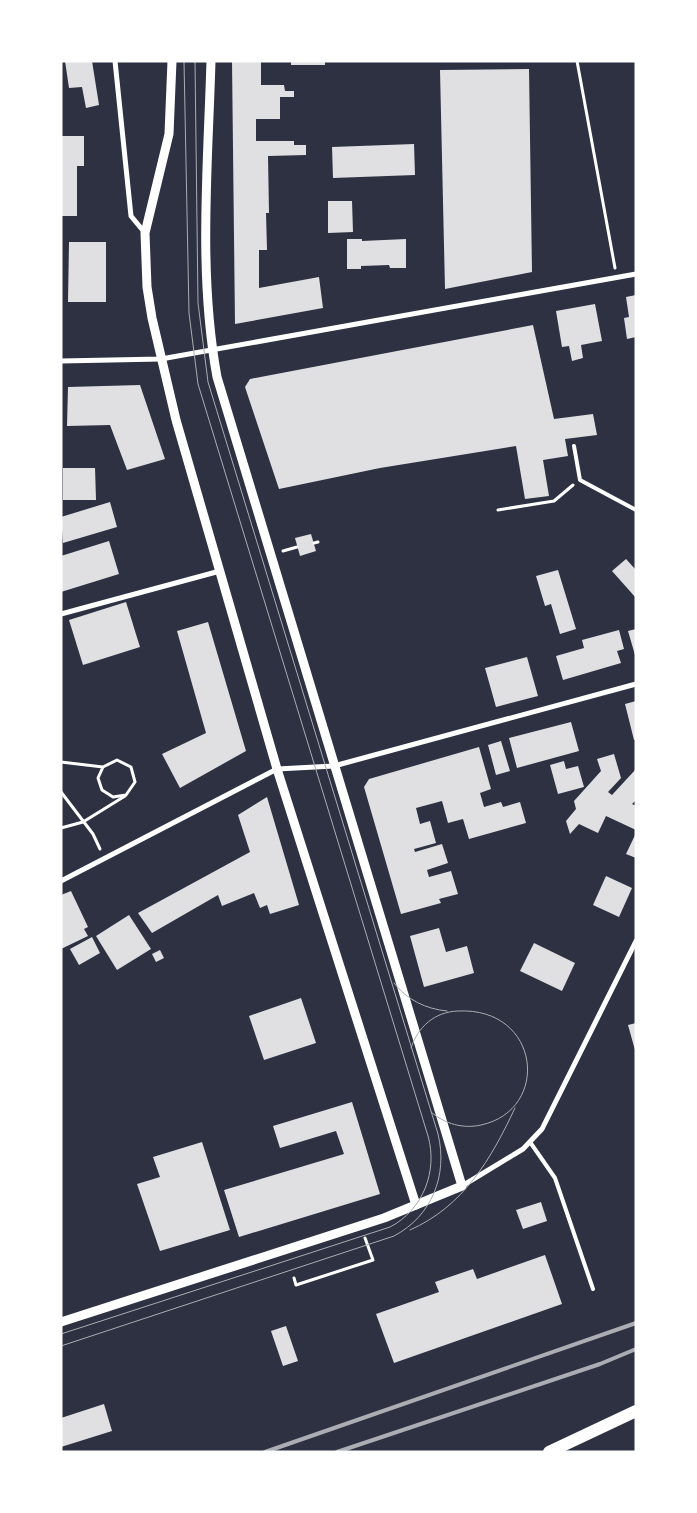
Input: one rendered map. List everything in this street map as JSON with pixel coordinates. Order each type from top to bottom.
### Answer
[{"type":"main road","points":[[549,1452],[636,1411]]},
{"type":"street","points":[[115,61],[131,216],[145,233]]},
{"type":"street","points":[[172,61],[169,134],[145,233],[147,287],[161,359],[277,769],[416,1205]]},
{"type":"street","points":[[211,61],[206,174],[209,311],[220,391],[462,1186]]},
{"type":"street","points":[[61,362],[161,359],[636,274]]},
{"type":"street","points":[[61,614],[220,571]]},
{"type":"street","points":[[61,881],[277,769],[334,766],[636,684]]},
{"type":"street","points":[[61,1322],[361,1225],[416,1205],[462,1186],[513,1155],[530,1142],[548,1120],[636,941]]},
{"type":"lane","points":[[574,446],[580,480],[636,510]]},
{"type":"lane","points":[[530,1142],[555,1178],[593,1289]]},
{"type":"path","points":[[577,61],[617,278]]},
{"type":"path","points":[[498,510],[554,501],[580,480]]},
{"type":"path","points":[[314,543],[318,542]]},
{"type":"path","points":[[61,762],[103,767],[117,760],[131,767],[135,782],[126,795],[83,822],[61,828]]},
{"type":"path","points":[[103,767],[98,778],[102,790],[113,797],[126,795]]},
{"type":"path","points":[[61,792],[93,834],[104,858]]},
{"type":"path","points":[[294,1278],[296,1286],[373,1260],[361,1225]]},
{"type":"building","points":[[65,61],[92,61],[99,105],[86,108],[82,87],[69,88]]},
{"type":"building","points":[[232,61],[261,61],[261,85],[284,85],[285,91],[294,91],[294,97],[280,97],[280,119],[256,119],[256,141],[294,141],[294,145],[306,145],[306,155],[268,156],[269,213],[266,213],[267,250],[259,250],[259,288],[319,277],[323,308],[235,324]]},
{"type":"building","points":[[291,61],[325,61],[325,65],[291,65]]},
{"type":"building","points":[[529,69],[532,272],[445,289],[440,70]]},
{"type":"building","points":[[61,136],[84,136],[84,166],[77,166],[77,216],[61,216]]},
{"type":"building","points":[[414,144],[415,175],[333,178],[332,147]]},
{"type":"building","points":[[328,201],[352,201],[353,232],[328,233]]},
{"type":"building","points":[[347,239],[362,239],[362,241],[406,239],[406,268],[390,268],[389,265],[361,266],[361,269],[347,269]]},
{"type":"building","points":[[69,242],[106,242],[106,302],[68,302]]},
{"type":"building","points":[[636,295],[636,337],[627,339],[624,318],[629,317],[626,297]]},
{"type":"building","points":[[595,304],[602,341],[581,345],[583,358],[572,361],[569,346],[562,347],[556,311]]},
{"type":"building","points":[[533,325],[554,419],[593,414],[597,435],[565,439],[568,456],[543,460],[549,496],[525,499],[516,446],[380,468],[279,489],[245,387],[250,379]]},
{"type":"building","points":[[140,385],[165,459],[127,470],[110,425],[67,426],[68,387]]},
{"type":"building","points":[[63,468],[95,468],[96,500],[63,500]]},
{"type":"building","points":[[110,502],[117,527],[63,543],[61,517]]},
{"type":"building","points":[[311,534],[316,551],[300,556],[295,538]]},
{"type":"building","points":[[109,541],[119,574],[61,592],[61,556]]},
{"type":"building","points":[[626,559],[636,570],[636,598],[612,571]]},
{"type":"building","points":[[558,570],[576,629],[560,634],[551,604],[545,606],[536,576]]},
{"type":"building","points":[[126,602],[140,647],[83,665],[69,620]]},
{"type":"building","points":[[208,622],[246,751],[180,788],[162,754],[206,733],[177,631]]},
{"type":"building","points":[[636,629],[636,655],[635,655],[628,631]]},
{"type":"building","points":[[619,630],[624,649],[617,651],[621,663],[563,680],[556,656],[584,648],[582,640]]},
{"type":"building","points":[[527,657],[538,696],[496,707],[485,668]]},
{"type":"building","points":[[636,701],[636,740],[634,740],[625,704]]},
{"type":"building","points":[[571,722],[579,751],[517,768],[509,738]]},
{"type":"building","points":[[501,741],[510,771],[496,775],[488,745]]},
{"type":"building","points":[[479,747],[491,789],[480,793],[484,807],[501,802],[503,807],[520,802],[526,823],[469,839],[463,819],[448,823],[442,801],[416,808],[420,824],[430,821],[436,843],[414,849],[415,852],[442,844],[448,863],[427,870],[429,877],[451,871],[458,894],[439,899],[441,903],[401,914],[364,787],[369,779]]},
{"type":"building","points":[[614,754],[621,778],[608,792],[612,795],[636,769],[636,800],[632,804],[636,806],[636,830],[606,816],[598,833],[579,824],[570,834],[566,821],[576,809],[574,801],[601,771],[597,759]]},
{"type":"building","points":[[564,761],[566,769],[578,766],[584,787],[558,794],[550,765]]},
{"type":"building","points":[[267,797],[299,905],[270,914],[267,905],[260,908],[254,893],[222,906],[218,895],[152,933],[138,913],[250,852],[238,815]]},
{"type":"building","points":[[636,833],[636,858],[626,854]]},
{"type":"building","points":[[606,876],[632,888],[619,917],[593,905]]},
{"type":"building","points":[[71,891],[88,927],[84,929],[88,936],[61,949],[61,895]]},
{"type":"building","points":[[129,915],[151,949],[117,970],[96,936]]},
{"type":"building","points":[[439,928],[446,952],[467,946],[474,973],[424,987],[410,936]]},
{"type":"building","points":[[92,937],[100,953],[79,965],[70,949]]},
{"type":"building","points":[[534,943],[575,963],[562,991],[520,971]]},
{"type":"building","points":[[160,950],[164,958],[156,962],[152,954]]},
{"type":"building","points":[[301,998],[316,1043],[264,1060],[249,1016]]},
{"type":"building","points":[[636,1023],[636,1049],[635,1050],[628,1025]]},
{"type":"building","points":[[352,1102],[380,1194],[239,1237],[224,1190],[344,1154],[336,1131],[280,1148],[273,1126]]},
{"type":"building","points":[[202,1142],[230,1230],[160,1251],[137,1184],[160,1177],[153,1157]]},
{"type":"building","points":[[541,1202],[547,1221],[523,1229],[516,1210]]},
{"type":"building","points":[[545,1255],[562,1304],[394,1363],[376,1314],[439,1292],[435,1282],[473,1269],[477,1279]]},
{"type":"building","points":[[286,1326],[298,1361],[283,1366],[271,1331]]},
{"type":"building","points":[[104,1404],[112,1431],[61,1447],[61,1418]]},
{"type":"tram line","points":[[61,1334],[390,1227],[402,1220],[419,1200],[429,1176],[431,1163],[431,1149],[428,1136],[198,384],[189,313],[184,61]]},
{"type":"tram line","points":[[61,1346],[394,1236],[407,1228],[427,1206],[434,1193],[441,1164],[438,1134],[208,382],[198,303],[195,61]]},
{"type":"tram line","points":[[394,983],[418,1003],[447,1011]]},
{"type":"tram line","points":[[411,1048],[423,1027],[442,1014],[458,1011],[486,1014],[506,1025],[520,1041],[527,1061],[526,1081],[519,1100],[504,1116],[481,1125],[461,1126],[442,1120],[431,1112]]},
{"type":"tram line","points":[[410,1230],[446,1208],[474,1179],[496,1145],[515,1108]]},
{"type":"railway","points":[[265,1452],[636,1323]]},
{"type":"railway","points":[[337,1452],[600,1364],[636,1349]]}]
